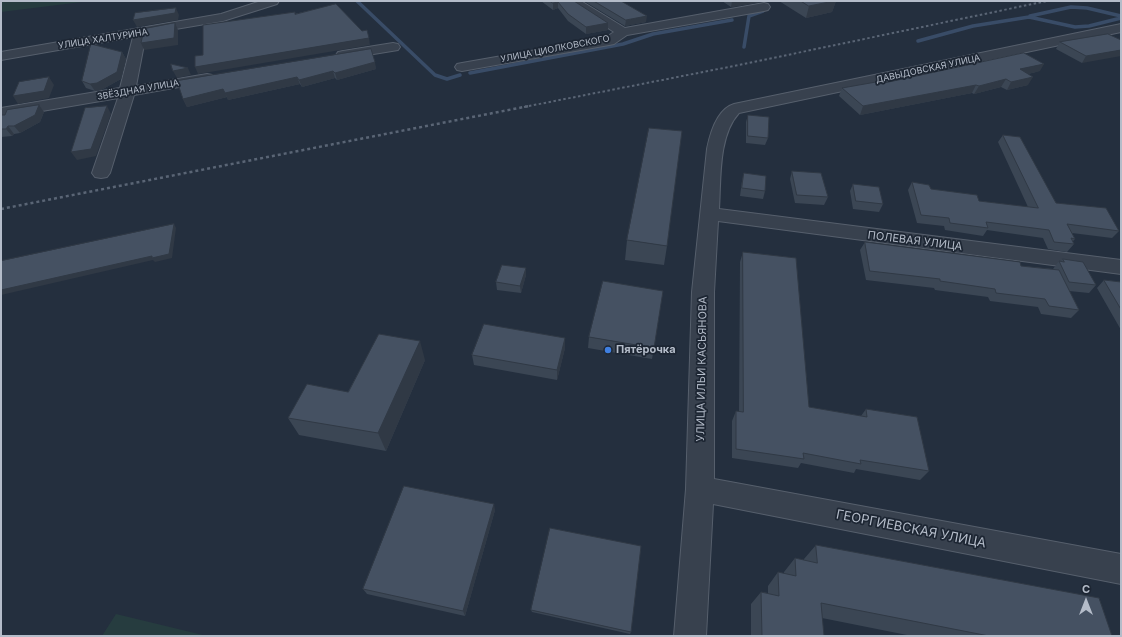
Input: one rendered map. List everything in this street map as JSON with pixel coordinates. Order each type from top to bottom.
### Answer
[{"type":"street","name":"УЛИЦА ХАЛТУРИНА","points":[[1,56],[140,33],[223,17],[273,1]]},
{"type":"street","points":[[573,1],[623,32]]},
{"type":"street","name":"УЛИЦА ЦИОЛКОВСКОГО","points":[[462,67],[610,41],[623,32],[764,7],[752,1]]},
{"type":"street","name":"ДАВЫДОВСКАЯ УЛИЦА","points":[[734,109],[888,78],[1121,28]]},
{"type":"street","points":[[101,173],[127,92],[140,33]]},
{"type":"street","points":[[326,58],[393,47]]},
{"type":"street","name":"ЗВЁЗДНАЯ УЛИЦА","points":[[1,113],[219,76]]},
{"type":"street","name":"УЛИЦА ИЛЬИ КАСЬЯНОВА","points":[[690,636],[700,489],[703,292],[709,214],[715,149],[719,129],[727,116],[734,109]]},
{"type":"street","name":"ПОЛЕВАЯ УЛИЦА","points":[[709,214],[1121,267]]},
{"type":"street","name":"ГЕОРГИЕВСКАЯ УЛИЦА","points":[[700,489],[1121,569]]},
{"type":"green space","points":[[1,1],[90,1],[1,12]]},
{"type":"green space","points":[[116,614],[207,636],[102,636]]},
{"type":"building","points":[[550,1],[574,1],[608,23],[586,27],[568,14],[558,2],[553,3]]},
{"type":"building","points":[[594,1],[621,1],[647,16],[626,20]]},
{"type":"building","points":[[801,1],[834,1],[809,6]]},
{"type":"building","points":[[336,4],[362,31],[367,30],[369,38],[195,67],[195,56],[203,55],[203,25],[295,12],[295,14]]},
{"type":"building","points":[[176,8],[175,13],[133,20],[135,13]]},
{"type":"building","points":[[175,23],[174,38],[141,43],[144,29]]},
{"type":"building","points":[[1108,34],[1121,40],[1121,50],[1086,56],[1060,42]]},
{"type":"building","points":[[91,44],[122,52],[117,72],[97,83],[90,84],[82,81]]},
{"type":"building","points":[[371,49],[375,62],[335,73],[333,71],[299,80],[297,77],[225,93],[223,89],[183,99],[177,81]]},
{"type":"building","points":[[1024,53],[1044,64],[1020,69],[1033,77],[1011,82],[1006,79],[979,86],[976,85],[863,106],[842,88],[876,82],[878,84]]},
{"type":"building","points":[[171,64],[188,68],[173,71]]},
{"type":"building","points":[[49,77],[44,91],[13,96],[19,82]]},
{"type":"building","points":[[39,105],[35,115],[14,126],[8,126],[6,129],[1,129],[1,115],[5,115],[7,110]]},
{"type":"building","points":[[107,106],[91,149],[71,152],[85,108]]},
{"type":"building","points":[[748,115],[769,117],[768,138],[748,136]]},
{"type":"building","points":[[649,128],[682,131],[667,246],[627,240]]},
{"type":"building","points":[[1003,135],[1020,137],[1056,203],[1106,208],[1119,231],[1067,224],[1075,239],[1071,238],[1074,244],[1054,242],[1049,230],[986,222],[988,228],[950,223],[949,218],[921,215],[912,182],[929,185],[931,189],[977,195],[979,201],[1038,208]]},
{"type":"building","points":[[792,171],[821,173],[828,197],[797,195]]},
{"type":"building","points":[[744,173],[766,176],[765,191],[742,188]]},
{"type":"building","points":[[853,184],[879,187],[883,204],[856,201]]},
{"type":"building","points":[[174,224],[169,254],[152,258],[152,256],[1,290],[1,261]]},
{"type":"building","points":[[865,242],[1020,262],[1021,266],[1059,270],[1079,310],[1049,306],[1045,299],[996,293],[995,289],[940,281],[940,279],[870,271]]},
{"type":"building","points":[[743,252],[796,258],[809,407],[867,417],[866,409],[917,417],[929,471],[860,460],[861,464],[803,453],[804,459],[736,449],[736,411],[743,412]]},
{"type":"building","points":[[1063,259],[1083,262],[1096,285],[1069,282],[1059,261],[1064,262]]},
{"type":"building","points":[[502,265],[526,268],[520,286],[496,282]]},
{"type":"building","points":[[1104,280],[1121,282],[1121,309]]},
{"type":"building","points":[[603,281],[663,291],[654,348],[589,337]]},
{"type":"building","points":[[484,324],[565,338],[557,370],[472,355]]},
{"type":"building","points":[[379,334],[420,341],[378,433],[288,418],[307,384],[348,392]]},
{"type":"building","points":[[404,486],[494,504],[463,611],[363,589]]},
{"type":"building","points":[[550,528],[641,546],[631,632],[531,610]]},
{"type":"building","points":[[816,545],[1099,598],[1112,636],[989,636],[821,603],[824,636],[762,636],[761,592],[779,596],[778,572],[796,576],[795,558],[817,563]]},
{"type":"waterway","points":[[357,1],[435,75],[447,79],[460,75]]},
{"type":"waterway","points":[[1030,16],[1071,7],[1087,8],[1121,16]]},
{"type":"waterway","points":[[744,47],[749,16],[763,11]]},
{"type":"waterway","points":[[918,41],[973,26],[1029,17],[1075,27],[1089,26],[1121,18]]},
{"type":"waterway","points":[[470,73],[623,44],[653,34],[732,20]]},
{"type":"railway","points":[[524,107],[744,64],[1047,1]]},
{"type":"railway","points":[[1,209],[529,106]]},
{"type":"place","name":"Пятёрочка","points":[[608,350]]}]
